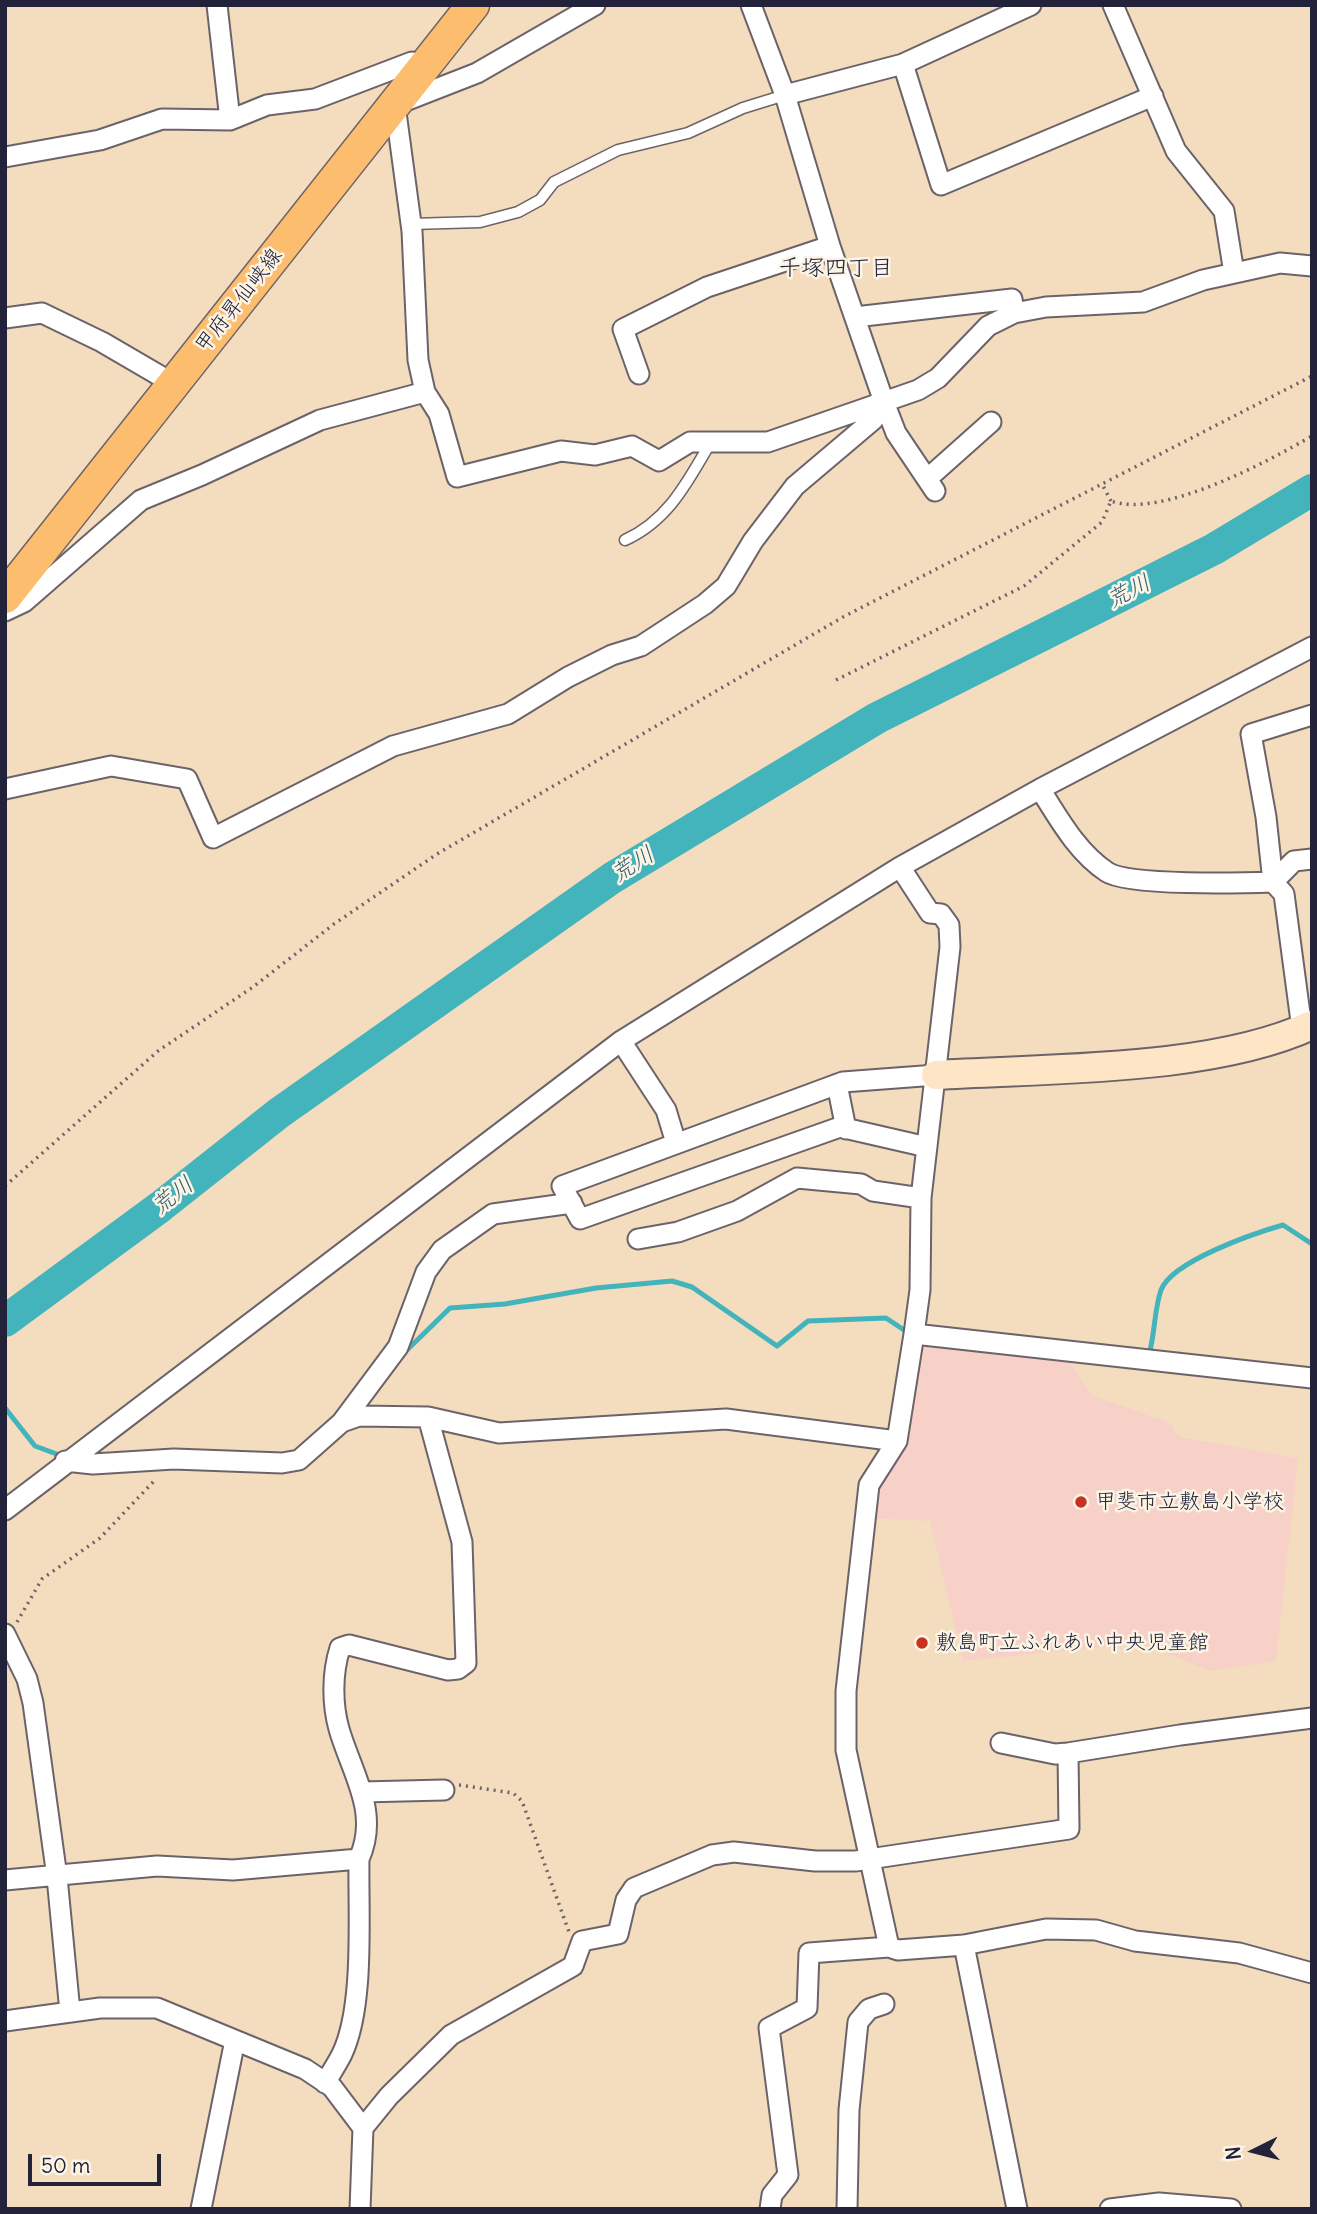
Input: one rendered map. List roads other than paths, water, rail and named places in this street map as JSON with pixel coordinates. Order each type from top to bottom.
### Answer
[{"type":"main road","name":"甲府昇仙峡線","points":[[5,597],[473,5]]},
{"type":"street","points":[[217,5],[230,120]]},
{"type":"street","points":[[595,5],[478,73],[395,104],[411,224],[418,360],[425,391],[439,414],[457,477],[561,451],[595,456],[632,446],[659,461],[690,442],[768,442],[918,390],[938,377],[988,326],[1014,313],[1046,307],[1143,302],[1203,280],[1280,263],[1312,266]]},
{"type":"street","points":[[751,5],[785,95],[830,246],[896,433],[931,485],[991,422]]},
{"type":"street","points":[[785,95],[903,64],[1031,5]]},
{"type":"street","points":[[1113,5],[1176,151],[1224,211],[1234,273]]},
{"type":"street","points":[[5,157],[100,140],[162,119],[230,120],[267,105],[315,99],[412,62],[424,68]]},
{"type":"street","points":[[903,64],[941,186],[1153,96]]},
{"type":"street","points":[[639,374],[623,329],[708,286],[830,246]]},
{"type":"street","points":[[855,317],[1012,299],[1014,313]]},
{"type":"street","points":[[5,317],[42,313],[102,342],[174,384]]},
{"type":"street","points":[[5,611],[24,602],[141,500],[320,420],[425,391]]},
{"type":"street","points":[[5,789],[111,766],[187,779],[213,838],[393,746],[508,714],[568,677],[612,655],[641,646],[705,604],[726,586],[752,541],[795,486],[873,420],[884,402]]},
{"type":"street","points":[[5,1510],[65,1461],[99,1440],[225,1346],[621,1041],[900,867],[1040,789],[1312,647]]},
{"type":"street","points":[[927,1147],[840,1128],[580,1219],[562,1186],[837,1084],[1155,1061],[1255,1046],[1307,1027],[1284,894],[1273,882],[1266,817],[1251,734],[1312,715]]},
{"type":"street","points":[[1040,789],[1069,836],[1109,874],[1186,883],[1273,882],[1294,860],[1312,859]]},
{"type":"street","points":[[889,1947],[846,1750],[846,1691],[869,1485],[897,1441],[914,1334],[920,1290],[921,1198],[950,947],[949,925],[941,914],[930,913],[900,867]]},
{"type":"street","points":[[621,1041],[666,1110],[676,1143]]},
{"type":"street","points":[[837,1084],[846,1129]]},
{"type":"street","points":[[638,1239],[678,1232],[737,1211],[797,1178],[861,1184],[873,1191],[921,1198]]},
{"type":"street","points":[[65,1461],[93,1464],[174,1459],[282,1463],[299,1460],[342,1422],[398,1347],[426,1272],[442,1250],[493,1214],[572,1203]]},
{"type":"street","points":[[914,1334],[1312,1378]]},
{"type":"street","points":[[342,1422],[359,1416],[428,1417],[499,1433],[726,1419],[897,1441]]},
{"type":"street","points":[[325,2083],[343,2053],[356,1993],[359,1859],[367,1841],[367,1805],[339,1729],[334,1704],[340,1648],[349,1645],[448,1670],[458,1669],[466,1662],[462,1542],[428,1417]]},
{"type":"street","points":[[7,1637],[27,1679],[33,1703],[57,1877],[70,2012]]},
{"type":"street","points":[[1001,1742],[1055,1754],[1068,1753],[1312,1718]]},
{"type":"street","points":[[360,2209],[363,2128],[390,2096],[451,2035],[573,1966],[582,1941],[618,1934],[626,1900],[634,1888],[712,1855],[734,1852],[815,1861],[871,1859],[1069,1829],[1068,1753]]},
{"type":"street","points":[[362,1792],[444,1790]]},
{"type":"street","points":[[5,1880],[157,1866],[233,1870],[359,1859]]},
{"type":"street","points":[[770,2209],[772,2195],[788,2175],[769,2028],[807,2008],[810,1953],[964,1945],[1046,1929],[1096,1930],[1135,1941],[1238,1953],[1312,1973]]},
{"type":"street","points":[[964,1945],[1017,2209]]},
{"type":"street","points":[[847,2209],[849,2110],[858,2022],[869,2008],[884,2004]]},
{"type":"street","points":[[5,2021],[131,2006],[157,2008],[305,2069],[325,2083],[363,2128]]},
{"type":"street","points":[[201,2209],[235,2040]]},
{"type":"street","points":[[1110,2209],[1159,2203],[1177,2207],[1231,2209]]},
{"type":"lane","points":[[411,224],[480,222],[518,212],[540,200],[554,182],[618,150],[688,133],[743,108],[785,95]]},
{"type":"lane","points":[[625,540],[645,531],[662,517],[679,495],[712,440]]},
{"type":"waterway","name":"荒川","points":[[5,1321],[160,1207],[279,1113],[612,878],[877,718],[1214,549],[1312,490]]},
{"type":"waterway","points":[[1149,1354],[1161,1290],[1168,1279],[1181,1269],[1216,1250],[1283,1225],[1312,1244]]},
{"type":"waterway","points":[[405,1352],[450,1308],[505,1304],[596,1288],[672,1281],[692,1287],[777,1346],[808,1321],[886,1318],[910,1334]]},
{"type":"waterway","points":[[5,1408],[35,1446],[62,1456]]},
{"type":"place","name":"甲斐市立敷島小学校","points":[[1081,1502]]},
{"type":"place","name":"敷島町立ふれあい中央児童館","points":[[922,1643]]},
{"type":"district","name":"千塚四丁目","points":[[836,268]]}]
